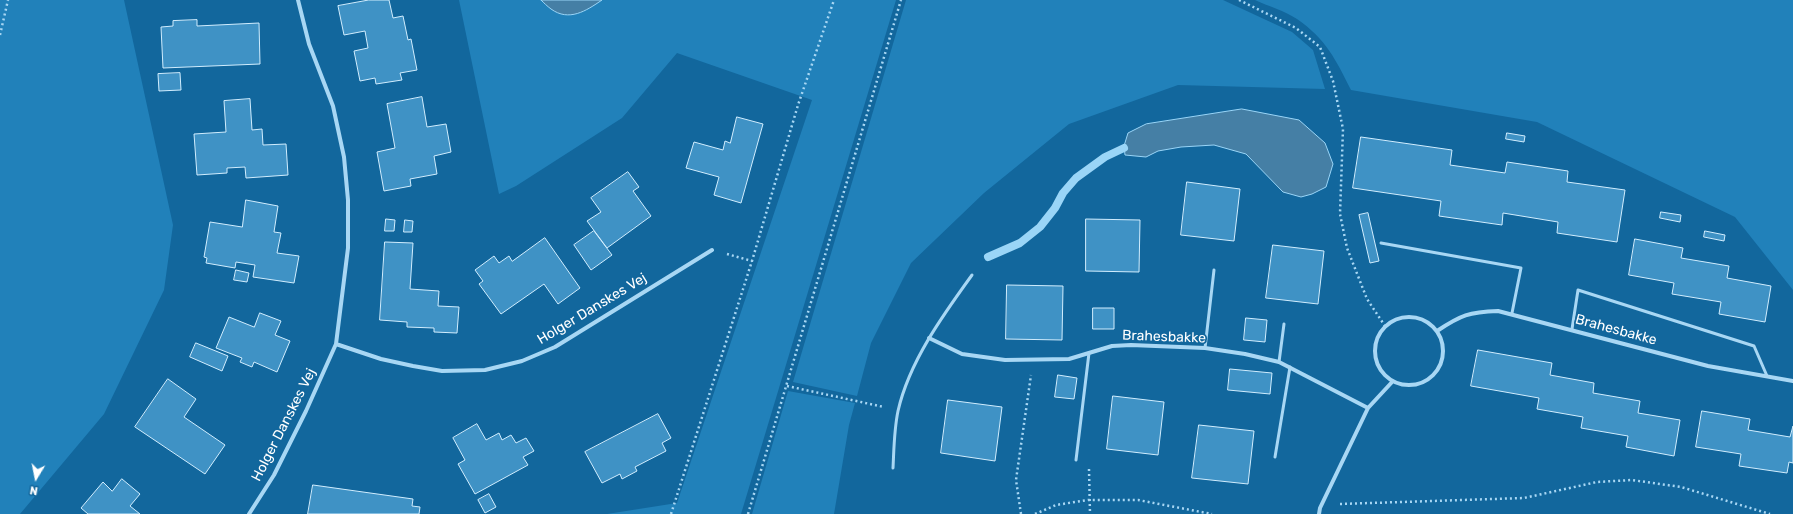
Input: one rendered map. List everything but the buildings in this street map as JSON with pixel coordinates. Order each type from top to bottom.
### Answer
[{"type":"street","name":"Holger Danskes Vej","points":[[249,514],[274,475],[306,411],[336,344],[348,248],[348,200],[344,157],[333,106],[309,44],[298,0]]},
{"type":"street","name":"Holger Danskes Vej","points":[[336,344],[382,359],[413,366],[442,370],[485,370],[522,361],[555,347],[712,250]]},
{"type":"street","name":"Brahesbakke","points":[[1437,331],[1458,317],[1478,312],[1498,311],[1512,313],[1708,366],[1793,381]]},
{"type":"street","points":[[1406,316],[1418,318],[1428,323],[1437,331],[1442,343],[1442,356],[1438,368],[1430,378],[1418,384],[1405,385],[1393,382],[1382,373],[1376,362],[1374,349],[1378,336],[1385,326],[1395,319],[1406,316]]},
{"type":"street","name":"Brahesbakke","points":[[929,338],[962,354],[1005,360],[1069,359],[1112,346],[1131,344],[1205,348],[1245,354],[1279,362],[1368,408]]},
{"type":"street","points":[[1319,514],[1320,508],[1368,408],[1393,382]]},
{"type":"lane","points":[[1381,243],[1521,268],[1512,313]]},
{"type":"lane","points":[[1205,348],[1214,270]]},
{"type":"lane","points":[[893,468],[898,410],[906,383],[929,338],[972,275]]},
{"type":"lane","points":[[1572,330],[1578,290],[1754,346],[1767,376]]},
{"type":"lane","points":[[1279,362],[1284,324]]},
{"type":"lane","points":[[1076,460],[1090,353]]},
{"type":"lane","points":[[1275,457],[1290,367]]},
{"type":"path","points":[[0,35],[8,0]]},
{"type":"path","points":[[671,514],[752,261],[798,105],[834,0]]},
{"type":"path","points":[[748,514],[901,0]]},
{"type":"path","points":[[1239,0],[1296,28],[1320,47],[1334,80],[1344,129],[1340,214],[1346,248],[1367,299],[1385,326]]},
{"type":"path","points":[[712,250],[752,261]]},
{"type":"path","points":[[1021,514],[1016,480],[1033,360]]},
{"type":"path","points":[[787,386],[898,410]]},
{"type":"path","points":[[1076,460],[1089,466],[1088,500],[1090,514]]},
{"type":"path","points":[[1320,508],[1344,504],[1524,498],[1597,482],[1632,480],[1681,487],[1770,514]]},
{"type":"path","points":[[1035,514],[1056,505],[1088,500],[1138,500],[1212,514]]},
{"type":"shaded area","points":[[0,0],[124,0],[173,225],[164,290],[104,414],[20,514],[0,514]]},
{"type":"shaded area","points":[[459,0],[896,0],[741,514],[607,514],[677,503],[812,100],[677,53],[622,118],[516,186],[499,194]]},
{"type":"shaded area","points":[[541,0],[602,0],[577,14],[564,15],[551,9]]},
{"type":"shaded area","points":[[906,0],[1223,0],[1292,32],[1313,50],[1325,89],[1178,85],[1069,124],[984,193],[911,263],[871,343],[857,396],[793,382]]},
{"type":"shaded area","points":[[1255,0],[1793,0],[1793,290],[1735,217],[1537,122],[1351,90],[1335,60],[1316,34],[1292,16]]},
{"type":"shaded area","points":[[1242,109],[1299,120],[1325,143],[1333,164],[1326,187],[1312,194],[1301,197],[1283,192],[1246,154],[1214,145],[1181,147],[1158,151],[1146,157],[1125,155],[1124,146],[1128,133],[1146,124]]},
{"type":"shaded area","points":[[788,391],[855,403],[849,425],[834,514],[752,514]]},
{"type":"waterway","points":[[988,257],[1020,243],[1040,227],[1055,208],[1063,193],[1076,178],[1105,157],[1124,148]]}]
